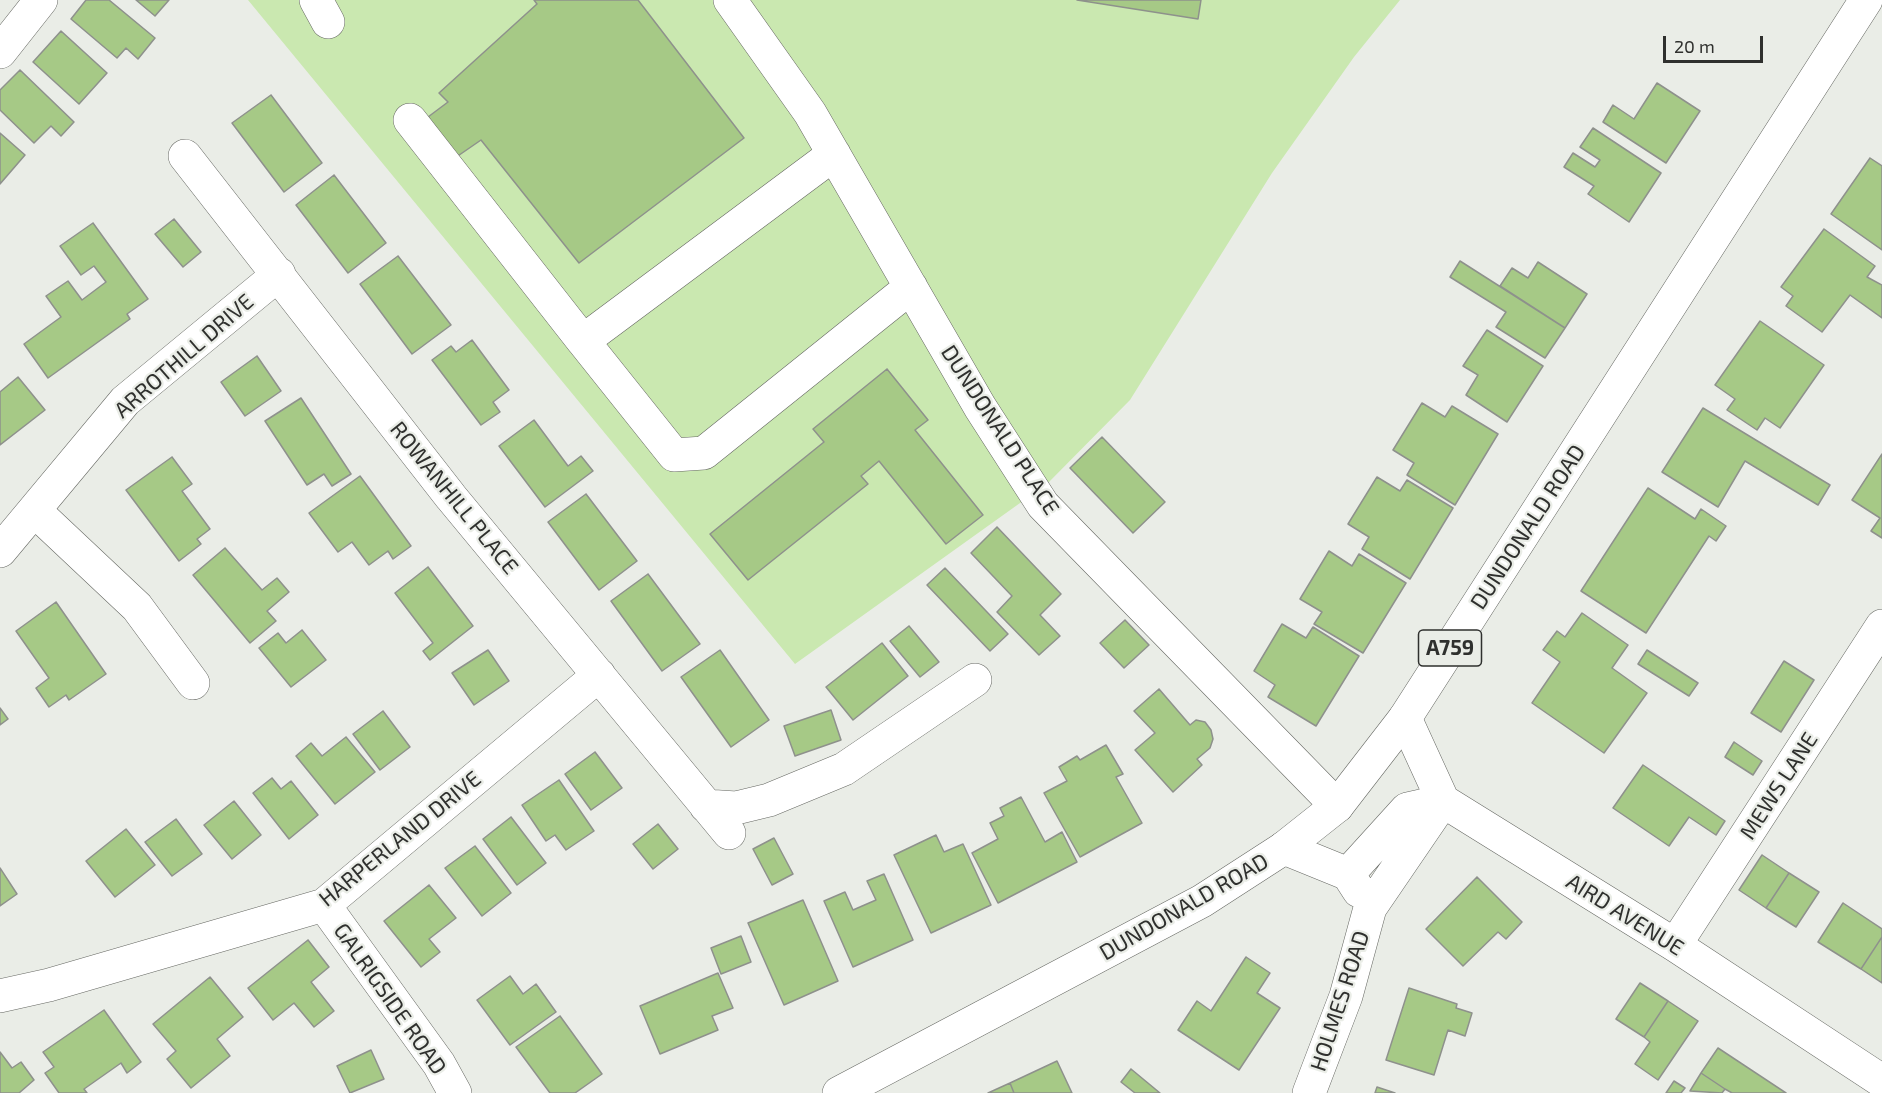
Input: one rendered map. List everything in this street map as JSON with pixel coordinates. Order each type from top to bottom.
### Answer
[{"type":"street","points":[[0,52],[41,0]]},
{"type":"street","name":"DUNDONALD PLACE","points":[[730,0],[810,113],[980,407],[1043,505],[1337,806]]},
{"type":"street","name":"DUNDONALD ROAD","points":[[839,1093],[1202,901],[1284,848],[1337,806],[1405,718],[1866,0]]},
{"type":"street","points":[[410,120],[674,455],[704,453],[911,287]]},
{"type":"street","points":[[583,341],[834,154]]},
{"type":"street","name":"ROWANHILL PLACE","points":[[185,156],[451,497],[729,833]]},
{"type":"street","name":"ARROTHILL DRIVE","points":[[0,551],[125,401],[279,274]]},
{"type":"street","points":[[34,511],[137,607],[193,683]]},
{"type":"street","name":"MEWS LANE","points":[[1675,945],[1882,626]]},
{"type":"street","name":"HARPERLAND DRIVE","points":[[0,996],[49,985],[324,905],[599,675]]},
{"type":"street","points":[[706,806],[736,808],[769,800],[844,769],[975,680]]},
{"type":"street","points":[[1284,848],[1348,874],[1407,809],[1443,801],[1405,718]]},
{"type":"street","name":"AIRD AVENUE","points":[[1443,801],[1675,945],[1882,1081]]},
{"type":"street","name":"HOLMES ROAD","points":[[1309,1093],[1346,996],[1370,908],[1443,801]]},
{"type":"street","name":"HOLMES ROAD","points":[[1348,874],[1370,908]]},
{"type":"street","name":"GALRIGSIDE ROAD","points":[[324,905],[439,1064],[455,1093]]},
{"type":"green space","points":[[248,0],[1400,0],[1354,57],[1272,173],[1130,400],[1048,483],[795,664]]},
{"type":"building","points":[[86,0],[109,0],[155,38],[138,59],[126,48],[117,58],[71,19]]},
{"type":"building","points":[[136,0],[169,0],[155,16]]},
{"type":"building","points":[[534,0],[638,0],[744,138],[579,263],[481,140],[452,160],[424,120],[448,102],[439,93],[537,4]]},
{"type":"building","points":[[1077,0],[1201,0],[1198,19]]},
{"type":"building","points":[[61,31],[107,73],[79,104],[33,62]]},
{"type":"building","points":[[20,70],[74,122],[61,136],[51,126],[34,143],[0,110],[0,90]]},
{"type":"building","points":[[1657,83],[1700,111],[1666,163],[1603,122],[1613,105],[1634,119]]},
{"type":"building","points":[[271,95],[322,163],[284,192],[232,123]]},
{"type":"building","points":[[1593,128],[1661,173],[1629,222],[1588,194],[1594,186],[1564,167],[1573,153],[1595,167],[1600,160],[1580,147]]},
{"type":"building","points":[[0,133],[25,155],[0,184]]},
{"type":"building","points":[[1870,158],[1882,166],[1882,250],[1831,214]]},
{"type":"building","points":[[334,175],[386,243],[348,273],[296,205]]},
{"type":"building","points":[[174,219],[201,252],[183,267],[155,234]]},
{"type":"building","points":[[93,223],[148,299],[127,314],[130,319],[48,378],[24,344],[61,317],[46,296],[68,281],[82,300],[106,282],[94,266],[81,275],[60,246]]},
{"type":"building","points":[[1824,229],[1875,266],[1867,277],[1882,285],[1882,318],[1850,295],[1822,332],[1786,306],[1793,296],[1781,287]]},
{"type":"building","points":[[398,256],[451,325],[412,354],[360,284]]},
{"type":"building","points":[[1460,261],[1565,328],[1545,358],[1496,327],[1506,312],[1450,277]]},
{"type":"building","points":[[1538,262],[1587,294],[1565,328],[1500,286],[1512,268],[1528,278]]},
{"type":"building","points":[[1760,321],[1824,365],[1780,428],[1765,418],[1757,430],[1727,410],[1735,399],[1715,385]]},
{"type":"building","points":[[1487,330],[1543,366],[1507,422],[1466,395],[1478,375],[1463,366]]},
{"type":"building","points":[[472,340],[509,390],[493,402],[500,412],[481,425],[432,360],[451,346],[456,352]]},
{"type":"building","points":[[257,356],[281,391],[245,416],[221,382]]},
{"type":"building","points":[[887,369],[928,420],[915,430],[983,515],[946,544],[879,461],[861,476],[868,484],[748,580],[710,534],[824,442],[813,429]]},
{"type":"building","points":[[18,377],[45,410],[0,445],[0,392]]},
{"type":"building","points":[[301,398],[351,474],[332,486],[324,474],[307,485],[265,421]]},
{"type":"building","points":[[1422,403],[1445,417],[1452,406],[1498,434],[1455,505],[1407,475],[1414,463],[1393,450]]},
{"type":"building","points":[[1703,408],[1830,485],[1818,505],[1745,461],[1718,507],[1662,472]]},
{"type":"building","points":[[534,420],[568,466],[581,456],[593,471],[545,507],[499,446]]},
{"type":"building","points":[[1102,437],[1165,502],[1133,533],[1070,468]]},
{"type":"building","points":[[1882,454],[1882,538],[1871,531],[1880,518],[1852,500]]},
{"type":"building","points":[[172,457],[192,484],[182,491],[210,529],[197,539],[201,544],[179,561],[126,490]]},
{"type":"building","points":[[360,476],[411,546],[393,559],[388,551],[369,565],[352,542],[338,552],[309,513]]},
{"type":"building","points":[[1377,477],[1400,491],[1407,480],[1453,508],[1410,579],[1362,549],[1369,537],[1348,524]]},
{"type":"building","points":[[1648,488],[1695,519],[1701,509],[1726,526],[1716,541],[1709,536],[1646,633],[1581,591]]},
{"type":"building","points":[[586,494],[637,561],[599,590],[548,522]]},
{"type":"building","points":[[997,527],[1061,594],[1040,615],[1060,636],[1039,655],[997,612],[1012,596],[971,553]]},
{"type":"building","points":[[225,548],[262,590],[277,578],[289,592],[267,611],[276,621],[250,643],[193,575]]},
{"type":"building","points":[[1329,551],[1352,566],[1359,554],[1406,583],[1363,653],[1314,624],[1322,612],[1300,599]]},
{"type":"building","points":[[428,567],[473,626],[430,660],[423,651],[433,643],[395,593]]},
{"type":"building","points":[[945,568],[1008,634],[990,651],[927,585]]},
{"type":"building","points":[[648,574],[700,644],[662,671],[611,601]]},
{"type":"building","points":[[56,602],[106,674],[69,700],[66,695],[49,707],[36,688],[49,678],[16,631]]},
{"type":"building","points":[[1582,613],[1628,645],[1612,668],[1647,693],[1604,753],[1532,703],[1560,662],[1543,650],[1557,631],[1565,637]]},
{"type":"building","points":[[1125,620],[1149,645],[1124,668],[1100,643]]},
{"type":"building","points":[[1282,624],[1306,638],[1313,627],[1359,656],[1316,726],[1268,697],[1275,685],[1254,671]]},
{"type":"building","points":[[909,626],[939,662],[920,677],[890,641]]},
{"type":"building","points":[[302,630],[326,660],[291,687],[259,648],[278,633],[286,643]]},
{"type":"building","points":[[882,643],[908,676],[853,720],[826,687]]},
{"type":"building","points":[[488,650],[509,681],[474,705],[452,673]]},
{"type":"building","points":[[720,650],[769,720],[731,747],[681,677]]},
{"type":"building","points":[[1647,650],[1698,683],[1689,696],[1638,664]]},
{"type":"building","points":[[1784,661],[1814,680],[1781,732],[1751,713]]},
{"type":"building","points":[[1159,689],[1190,725],[1196,720],[1205,722],[1211,730],[1213,739],[1210,748],[1197,759],[1202,765],[1173,792],[1135,750],[1155,733],[1134,711]]},
{"type":"building","points":[[0,708],[8,719],[0,725]]},
{"type":"building","points":[[831,710],[841,740],[795,756],[784,726]]},
{"type":"building","points":[[383,711],[410,747],[380,770],[353,734]]},
{"type":"building","points":[[346,737],[375,772],[335,804],[296,756],[311,743],[322,756]]},
{"type":"building","points":[[1734,742],[1762,761],[1753,775],[1725,757]]},
{"type":"building","points":[[1106,745],[1123,774],[1116,777],[1142,823],[1080,857],[1044,793],[1067,781],[1059,767],[1077,756],[1080,760]]},
{"type":"building","points":[[595,752],[622,788],[591,810],[565,774]]},
{"type":"building","points":[[1643,765],[1725,821],[1716,835],[1689,817],[1669,846],[1613,808]]},
{"type":"building","points":[[272,778],[281,789],[291,781],[318,815],[289,839],[253,793]]},
{"type":"building","points":[[559,780],[594,831],[566,850],[555,835],[546,841],[522,805]]},
{"type":"building","points":[[1021,797],[1045,842],[1062,832],[1077,862],[998,903],[972,853],[998,839],[990,823],[1004,816],[1000,808]]},
{"type":"building","points":[[234,801],[261,835],[232,859],[204,825]]},
{"type":"building","points":[[511,817],[546,863],[517,885],[483,839]]},
{"type":"building","points":[[176,819],[202,854],[172,876],[145,842]]},
{"type":"building","points":[[658,824],[678,849],[653,869],[633,844]]},
{"type":"building","points":[[126,829],[155,865],[115,897],[86,861]]},
{"type":"building","points":[[936,835],[944,852],[963,844],[991,905],[931,933],[894,855]]},
{"type":"building","points":[[774,838],[793,874],[772,885],[753,849]]},
{"type":"building","points":[[475,846],[511,893],[482,916],[445,868]]},
{"type":"building","points":[[1762,855],[1789,873],[1766,908],[1739,890]]},
{"type":"building","points":[[0,868],[17,894],[0,906]]},
{"type":"building","points":[[1789,873],[1819,892],[1796,927],[1766,908]]},
{"type":"building","points":[[884,874],[913,940],[853,967],[824,901],[845,892],[853,910],[876,900],[867,881]]},
{"type":"building","points":[[1477,877],[1522,922],[1506,939],[1498,932],[1463,966],[1426,929]]},
{"type":"building","points":[[429,885],[456,918],[429,939],[440,952],[421,967],[384,921]]},
{"type":"building","points":[[803,900],[838,981],[784,1005],[748,923]]},
{"type":"building","points":[[1843,903],[1882,929],[1882,937],[1861,969],[1818,942]]},
{"type":"building","points":[[741,936],[751,962],[721,974],[711,948]]},
{"type":"building","points":[[1882,937],[1882,983],[1861,969]]},
{"type":"building","points":[[308,940],[329,967],[311,982],[334,1011],[314,1027],[294,1003],[273,1020],[248,988]]},
{"type":"building","points":[[1246,957],[1270,973],[1257,993],[1280,1008],[1239,1070],[1178,1030],[1197,1001],[1211,1011]]},
{"type":"building","points":[[718,973],[733,1008],[712,1016],[718,1030],[660,1054],[640,1006]]},
{"type":"building","points":[[510,976],[523,994],[536,984],[556,1012],[510,1045],[477,1000]]},
{"type":"building","points":[[210,977],[243,1017],[217,1039],[230,1056],[191,1088],[167,1059],[176,1051],[153,1024]]},
{"type":"building","points":[[1640,983],[1668,1001],[1644,1037],[1616,1019]]},
{"type":"building","points":[[1409,988],[1457,1004],[1456,1008],[1472,1013],[1465,1036],[1448,1030],[1434,1075],[1386,1060]]},
{"type":"building","points":[[1668,1001],[1698,1021],[1658,1080],[1635,1064],[1650,1042],[1644,1037]]},
{"type":"building","points":[[104,1010],[141,1062],[127,1073],[121,1063],[84,1089],[87,1093],[59,1093],[45,1073],[54,1067],[43,1052]]},
{"type":"building","points":[[560,1016],[602,1074],[575,1093],[550,1093],[516,1047]]},
{"type":"building","points":[[1718,1048],[1786,1093],[1732,1093],[1725,1089],[1701,1073]]},
{"type":"building","points":[[371,1050],[384,1079],[350,1093],[337,1066]]},
{"type":"building","points":[[0,1052],[12,1068],[21,1062],[34,1080],[19,1093],[0,1093]]},
{"type":"building","points":[[1057,1061],[1072,1093],[1014,1093],[1010,1083]]},
{"type":"building","points":[[1131,1069],[1160,1093],[1135,1093],[1121,1082]]},
{"type":"building","points":[[1701,1073],[1725,1089],[1722,1093],[1690,1091]]},
{"type":"building","points":[[1674,1081],[1685,1088],[1681,1093],[1666,1093]]},
{"type":"building","points":[[1010,1083],[1014,1093],[988,1093]]},
{"type":"building","points":[[1377,1087],[1395,1093],[1375,1093]]}]
